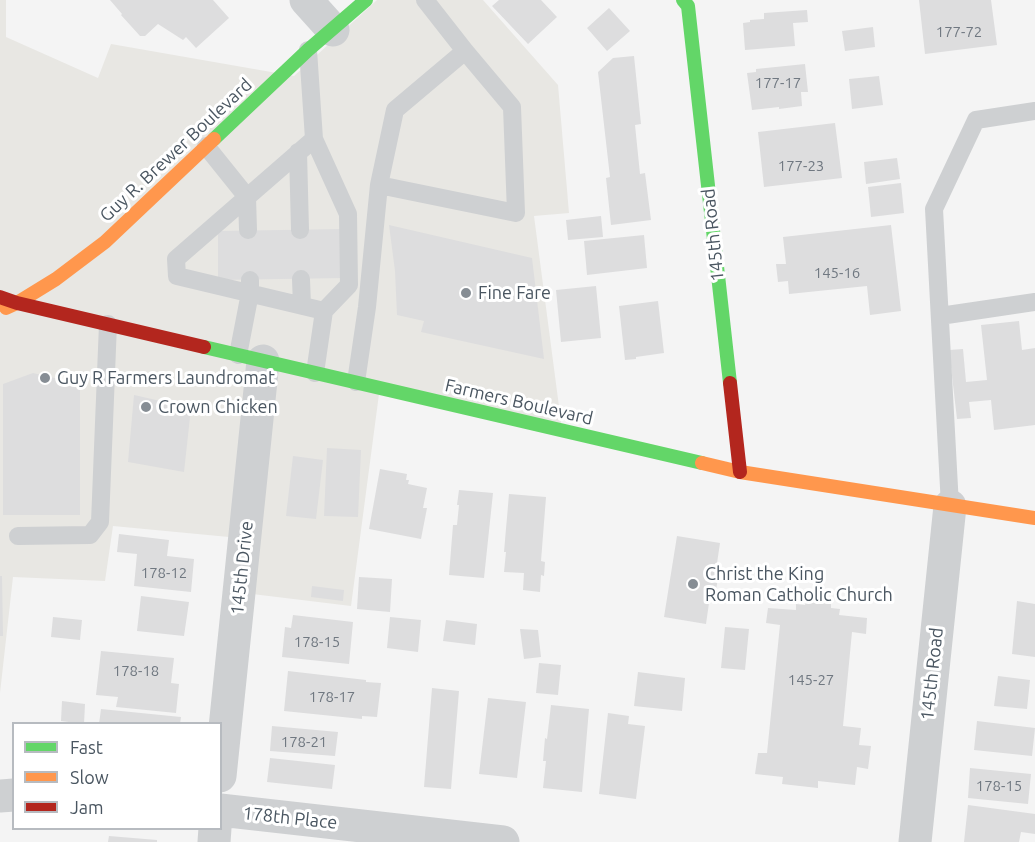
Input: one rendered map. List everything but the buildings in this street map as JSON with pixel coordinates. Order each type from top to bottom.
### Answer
[{"type":"main road","name":"Guy R. Brewer Boulevard","points":[[0,312],[84,259],[105,242],[308,50],[366,0]]},
{"type":"main road","name":"145th Road","points":[[683,0],[688,6],[740,472]]},
{"type":"main road","name":"Farmers Boulevard","points":[[0,297],[17,303],[740,472],[1035,518]]},
{"type":"street","points":[[306,0],[333,30]]},
{"type":"street","name":"145th Drive","points":[[222,749],[251,358]]},
{"type":"street","name":"145th Road","points":[[915,842],[950,506]]},
{"type":"street","name":"178th Place","points":[[222,810],[503,842]]},
{"type":"lane","points":[[379,185],[516,213],[512,107],[425,0]]},
{"type":"lane","points":[[308,50],[314,139],[348,214],[349,285],[324,311],[315,373]]},
{"type":"lane","points":[[356,382],[368,307],[379,185],[395,110],[465,51]]},
{"type":"lane","points":[[950,506],[934,209],[976,120],[1035,111]]},
{"type":"lane","points":[[314,139],[176,259],[177,276],[250,286],[302,306],[324,311]]},
{"type":"lane","points":[[206,146],[247,197],[248,230]]},
{"type":"lane","points":[[298,152],[300,230]]},
{"type":"lane","points":[[301,279],[302,306]]},
{"type":"lane","points":[[250,286],[251,358]]},
{"type":"lane","points":[[940,316],[1035,302]]},
{"type":"lane","points":[[18,536],[90,535],[100,522],[108,324]]},
{"type":"shaded area","points":[[0,0],[6,0],[6,37],[98,78],[111,44],[294,76],[377,0],[483,0],[558,85],[569,213],[534,216],[563,437],[379,394],[351,606],[244,593],[250,539],[113,526],[105,581],[13,577],[0,693]]},
{"type":"traffic: fast","points":[[214,139],[308,50],[366,0]]},
{"type":"traffic: fast","points":[[683,0],[688,6],[730,383]]},
{"type":"traffic: fast","points":[[204,347],[702,463]]},
{"type":"traffic: slow","points":[[6,308],[56,279],[105,242],[214,139]]},
{"type":"traffic: slow","points":[[702,463],[740,472],[1035,518]]},
{"type":"traffic: jam","points":[[0,297],[204,347]]},
{"type":"traffic: jam","points":[[730,383],[740,472]]},
{"type":"place","name":"Fine Fare","points":[[466,293]]},
{"type":"place","name":"Guy R Farmers Laundromat","points":[[45,378]]},
{"type":"place","name":"Crown Chicken","points":[[146,407]]},
{"type":"place","name":"Christ the King Roman Catholic Church","points":[[693,584]]}]
